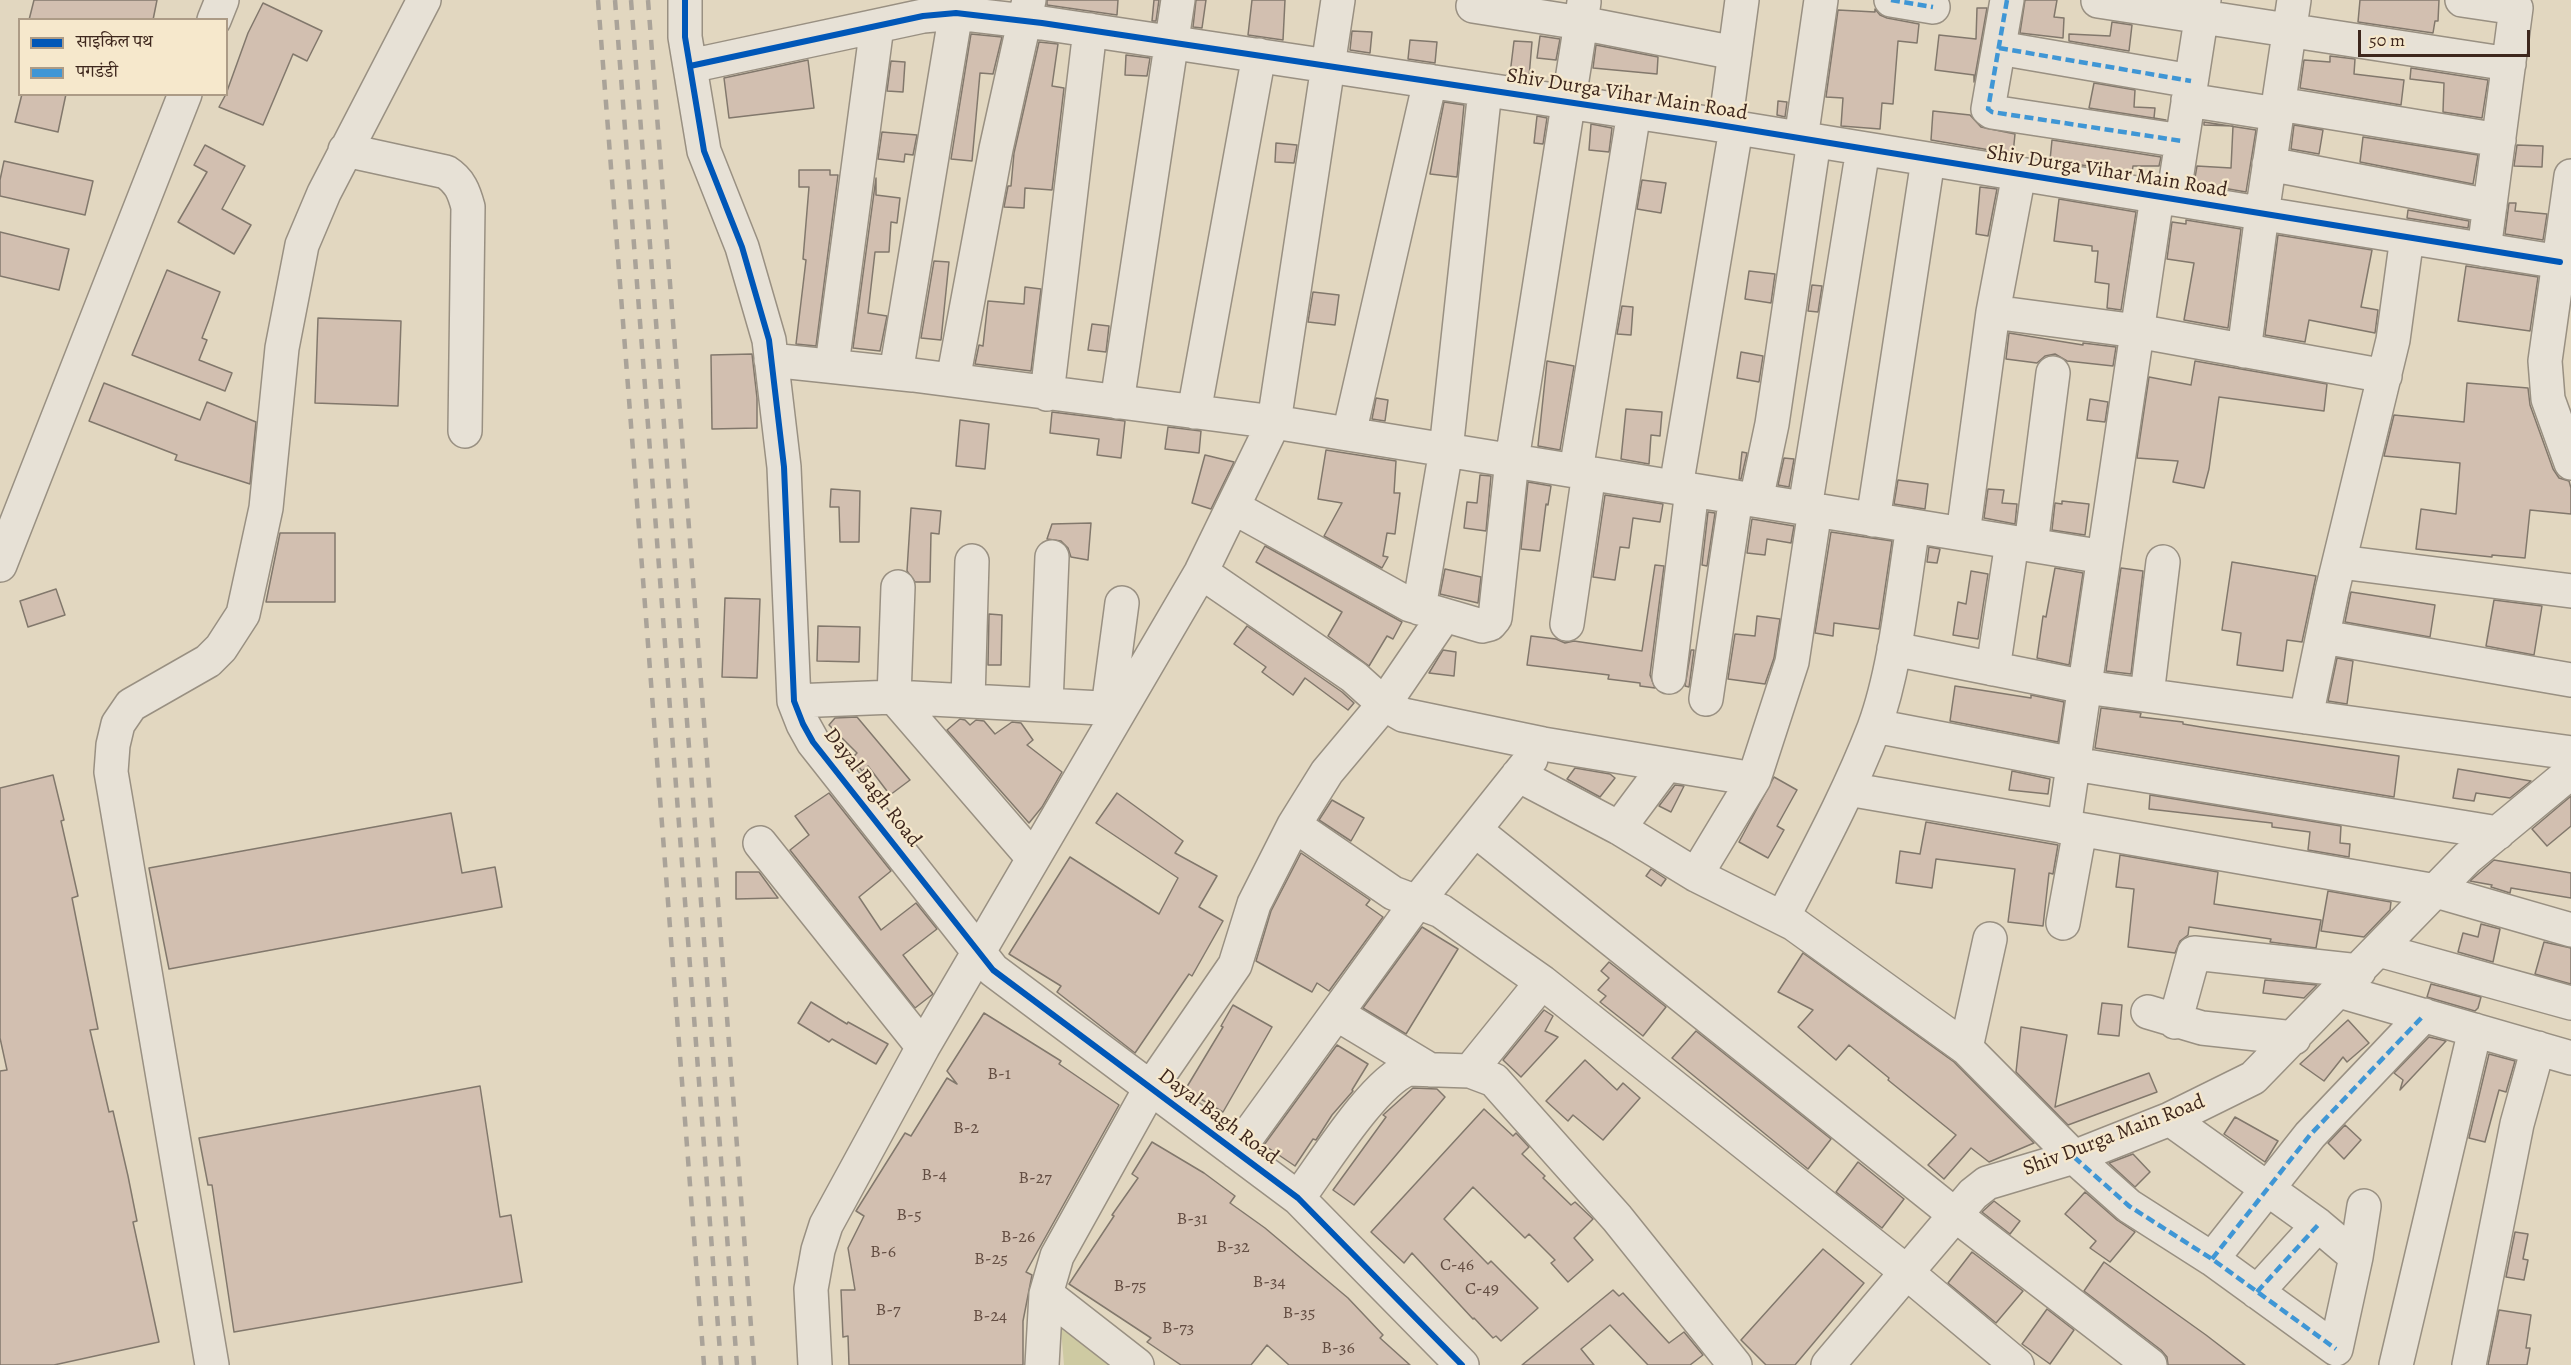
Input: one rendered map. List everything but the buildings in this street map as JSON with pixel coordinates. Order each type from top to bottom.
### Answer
[{"type":"street","points":[[215,18],[222,0]]},
{"type":"street","points":[[212,1365],[111,772],[113,745],[118,724],[131,705],[208,661],[227,639],[243,614],[266,508],[282,348],[290,297],[302,245],[345,150],[424,0]]},
{"type":"street","name":"Dayal Bagh Road","points":[[685,0],[685,37],[704,151],[742,247],[769,340],[784,467],[794,701],[813,742],[993,970],[1298,1198],[1462,1365]]},
{"type":"street","points":[[1117,402],[1178,0]]},
{"type":"street","points":[[815,1365],[810,1289],[826,1225],[923,1047],[1033,858],[1114,708],[1201,572],[1274,422],[1338,0]]},
{"type":"street","points":[[1668,677],[1684,489],[1731,127],[1735,53],[1742,0]]},
{"type":"street","points":[[1706,699],[1746,499],[1772,424],[1807,140],[1821,0]]},
{"type":"street","points":[[1891,0],[1933,7]]},
{"type":"street","points":[[2007,0],[1987,105],[1992,112],[2182,141]]},
{"type":"street","points":[[2462,0],[2517,4],[2484,250]]},
{"type":"street","points":[[2098,1],[2292,16],[2509,64]]},
{"type":"street","points":[[1473,6],[1582,11],[1735,53]]},
{"type":"street","points":[[896,373],[957,7]]},
{"type":"street","name":"Shiv Durga Vihar Main Road","points":[[690,66],[939,13],[957,7],[1027,10],[1090,30],[1569,101],[2560,262]]},
{"type":"street","points":[[2063,923],[2072,829],[2074,764],[2137,332],[2165,198],[2182,141],[2203,9]]},
{"type":"street","points":[[953,380],[996,149],[1027,10]]},
{"type":"street","points":[[1233,507],[1410,605],[1482,626],[1490,624],[1495,618],[1512,460],[1582,11]]},
{"type":"street","points":[[2244,351],[2292,16]]},
{"type":"street","points":[[832,365],[877,26]]},
{"type":"street","points":[[1047,394],[1090,30]]},
{"type":"street","points":[[1999,48],[2278,109],[2499,140]]},
{"type":"street","points":[[1194,412],[1259,56]]},
{"type":"street","points":[[1349,434],[1430,81]]},
{"type":"street","points":[[1042,1365],[1046,1294],[1057,1256],[1151,1087],[1235,965],[1254,904],[1293,825],[1337,758],[1384,704],[1432,612],[1446,450],[1485,90]]},
{"type":"street","points":[[0,565],[11,507],[184,96]]},
{"type":"street","points":[[1567,624],[1583,472],[1634,112]]},
{"type":"street","points":[[1696,875],[1754,779],[1792,662],[1810,509],[1863,149]]},
{"type":"street","points":[[345,150],[446,172],[456,178],[464,193],[468,207],[465,431]]},
{"type":"street","points":[[1874,520],[1928,160]]},
{"type":"street","points":[[2269,164],[2490,206]]},
{"type":"street","points":[[1963,534],[1993,312],[2019,174]]},
{"type":"street","points":[[2571,176],[2545,361],[2548,399],[2563,423],[2571,463]]},
{"type":"street","points":[[2306,717],[2393,340],[2407,237]]},
{"type":"street","points":[[1993,312],[2137,332],[2385,376]]},
{"type":"street","points":[[771,360],[832,365],[1274,422],[2104,557]]},
{"type":"street","points":[[1993,669],[2021,543],[2053,373]]},
{"type":"street","points":[[1783,917],[1848,789],[1875,726],[1894,649],[1913,526]]},
{"type":"street","points":[[1046,704],[1052,557]]},
{"type":"street","points":[[968,700],[972,561]]},
{"type":"street","points":[[2147,695],[2163,561]]},
{"type":"street","points":[[2340,562],[2571,591]]},
{"type":"street","points":[[1201,572],[1354,677],[1384,704],[1403,715],[1543,744],[1754,779]]},
{"type":"street","points":[[898,587],[894,697],[1033,858]]},
{"type":"street","points":[[1114,708],[1122,603]]},
{"type":"street","points":[[2323,637],[2571,680]]},
{"type":"street","points":[[1894,649],[2085,687],[2571,753]]},
{"type":"street","points":[[794,701],[894,697],[1046,704],[1084,709],[1114,708]]},
{"type":"street","points":[[1875,726],[2074,764],[2498,833]]},
{"type":"street","points":[[1236,1152],[1417,902],[1543,744]]},
{"type":"street","points":[[1619,828],[1666,765]]},
{"type":"street","name":"Shiv Durga Main Road","points":[[1828,1365],[1973,1194],[1987,1184],[2074,1157],[2170,1119],[2253,1078],[2467,858],[2571,772]]},
{"type":"street","points":[[1518,775],[1619,828],[1696,875],[1783,917],[1966,1048],[2074,1157],[2129,1206],[2212,1259],[2336,1349],[2356,1257],[2364,1206]]},
{"type":"street","points":[[1848,789],[2436,891],[2571,930]]},
{"type":"street","points":[[1293,825],[1393,893],[1441,911],[1542,982],[1906,1272],[2017,1365]]},
{"type":"street","points":[[1475,830],[1954,1214],[2150,1365]]},
{"type":"street","points":[[760,843],[923,1047]]},
{"type":"street","points":[[1966,1048],[1990,939]]},
{"type":"street","points":[[2294,1038],[2202,1028],[2162,1017],[2194,953],[2359,971],[2571,1003]]},
{"type":"street","points":[[2359,971],[2424,1015],[2571,1058]]},
{"type":"street","points":[[1470,1071],[1542,982]]},
{"type":"street","points":[[1337,1014],[1430,1070]]},
{"type":"street","points":[[2212,1259],[2310,1135],[2424,1015]]},
{"type":"street","points":[[2396,1365],[2475,1030]]},
{"type":"street","points":[[2469,1365],[2517,1124],[2538,1048]]},
{"type":"street","points":[[1298,1198],[1365,1107],[1394,1077],[1408,1069],[1470,1071],[1494,1080],[1617,1218],[1735,1365]]},
{"type":"street","points":[[2170,1119],[2318,1225],[2356,1257]]},
{"type":"street","points":[[2258,1292],[2318,1225]]},
{"type":"street","points":[[1046,1294],[1137,1365]]},
{"type":"shaded area","points":[[1061,1329],[1114,1365],[1064,1365]]},
{"type":"railway","points":[[598,0],[704,1365]]},
{"type":"railway","points":[[615,0],[721,1365]]},
{"type":"railway","points":[[631,0],[737,1365]]},
{"type":"railway","points":[[648,0],[754,1365]]},
{"type":"marked path","points":[[1891,0],[1933,7]]},
{"type":"marked path","points":[[2007,0],[1988,109],[1992,112],[2182,141]]},
{"type":"marked path","points":[[1999,48],[2191,81]]},
{"type":"marked path","points":[[2212,1259],[2310,1135],[2424,1015]]},
{"type":"marked path","points":[[2074,1157],[2129,1206],[2212,1259],[2336,1349]]},
{"type":"marked path","points":[[2257,1292],[2318,1225]]},
{"type":"cycle path","points":[[685,0],[685,37],[704,151],[742,247],[769,340],[784,467],[794,701],[813,742],[993,970],[1298,1198],[1462,1365]]},
{"type":"cycle path","points":[[690,66],[923,16],[956,13],[1042,23],[1707,123],[2560,262]]}]
